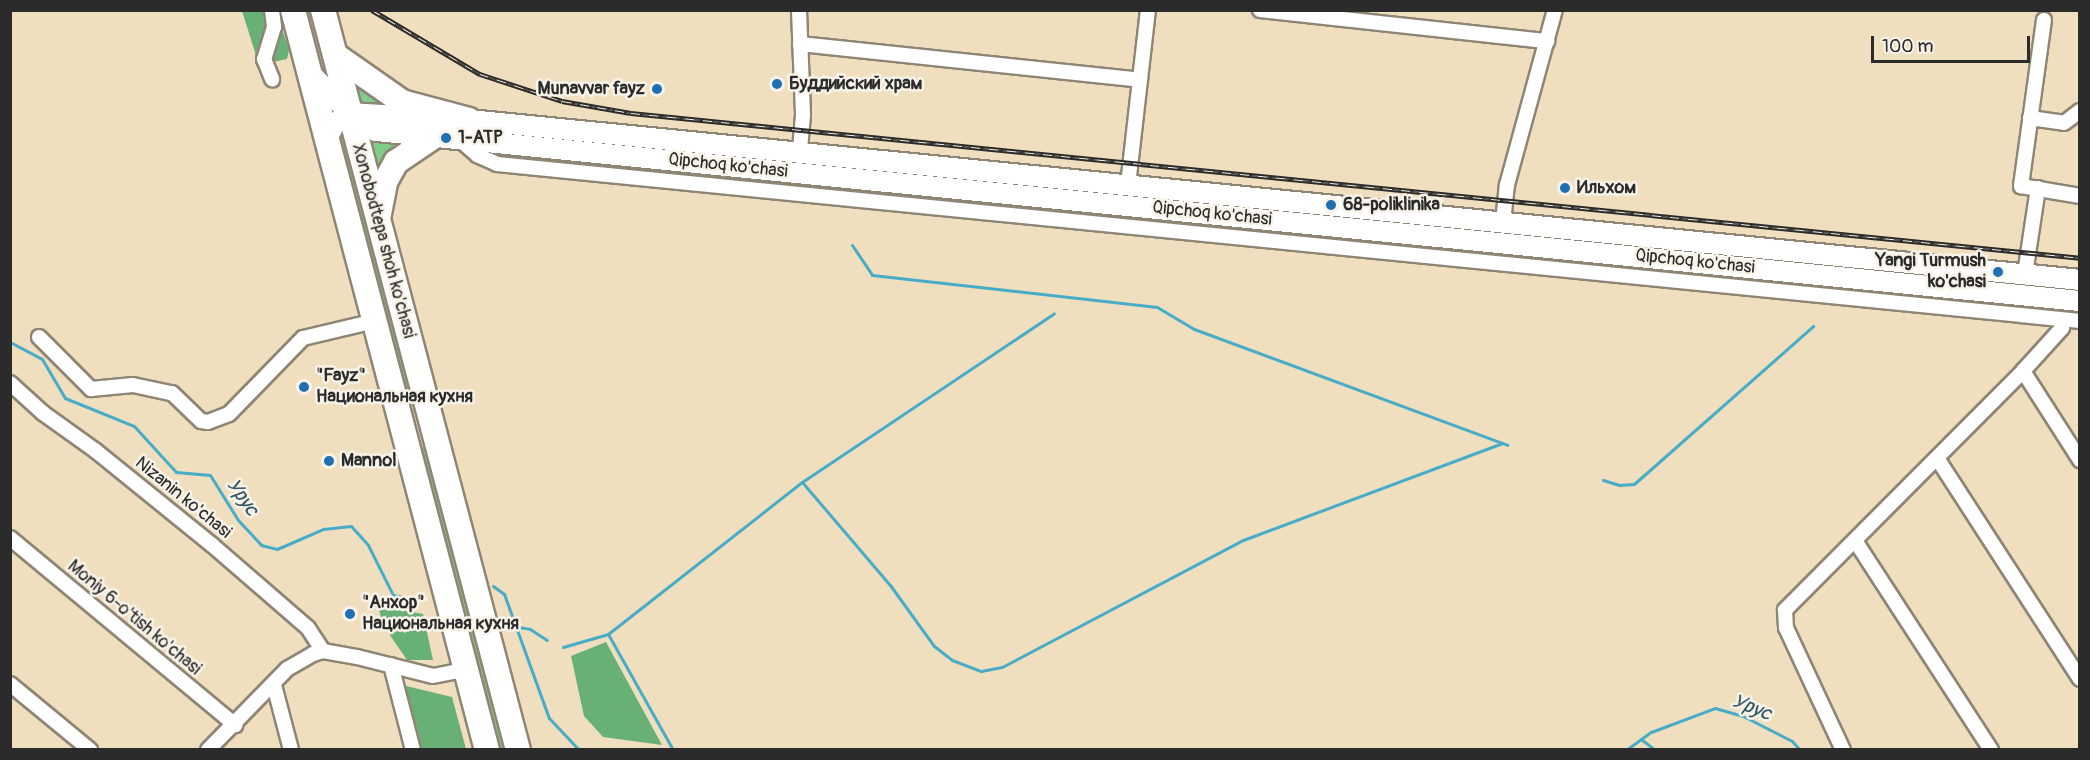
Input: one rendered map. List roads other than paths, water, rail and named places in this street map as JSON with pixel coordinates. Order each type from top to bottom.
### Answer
[{"type":"highway","name":"Xonobodtepa shoh ko'chasi","points":[[293,10],[487,750]]},
{"type":"highway","name":"Xonobodtepa shoh ko'chasi","points":[[323,10],[518,750]]},
{"type":"highway","points":[[336,60],[402,102],[465,130]]},
{"type":"highway","points":[[379,225],[381,198],[388,174],[404,155],[433,137]]},
{"type":"highway","points":[[407,442],[418,429],[435,435]]},
{"type":"main road","points":[[309,72],[336,60]]},
{"type":"main road","name":"Qipchoq ko'chasi","points":[[309,72],[350,113],[376,131],[433,137],[465,130],[779,151],[2079,280]]},
{"type":"main road","points":[[327,139],[336,123],[350,113]]},
{"type":"main road","name":"Qipchoq ko'chasi","points":[[350,113],[778,171],[2079,301]]},
{"type":"main road","points":[[778,171],[779,151]]},
{"type":"street","points":[[272,10],[274,27],[264,59],[272,79]]},
{"type":"street","points":[[799,10],[800,153]]},
{"type":"street","points":[[1128,185],[1148,10]]},
{"type":"street","points":[[1260,10],[1547,40]]},
{"type":"street","points":[[1503,222],[1507,185],[1555,10]]},
{"type":"street","points":[[2044,20],[2021,186],[2079,196]]},
{"type":"street","points":[[801,44],[1140,80]]},
{"type":"street","points":[[2030,118],[2064,123],[2079,111]]},
{"type":"street","points":[[465,130],[481,158],[497,164],[2079,321]]},
{"type":"street","points":[[2025,274],[2038,188]]},
{"type":"street","points":[[1843,750],[1783,614],[2023,371],[2062,328],[2063,320]]},
{"type":"street","points":[[39,337],[91,389],[133,385],[172,393],[201,421],[208,422],[229,414],[303,338],[375,321]]},
{"type":"street","points":[[2023,371],[2079,460]]},
{"type":"street","name":"Nizanin ko'chasi","points":[[10,383],[43,413],[96,451],[211,544],[308,628],[324,651]]},
{"type":"street","points":[[1937,458],[2079,678]]},
{"type":"street","name":"Moniy 6-o'tish ko'chasi","points":[[10,538],[235,725]]},
{"type":"street","points":[[1856,542],[1991,750]]},
{"type":"street","points":[[208,750],[235,725],[294,662],[324,651],[433,676],[465,670]]},
{"type":"street","points":[[390,665],[413,750]]},
{"type":"street","points":[[10,684],[90,750]]},
{"type":"street","points":[[274,685],[291,750]]},
{"type":"waterway","points":[[852,245],[872,275],[1157,307],[1194,329],[1507,445]]},
{"type":"waterway","points":[[563,647],[608,634],[802,482],[1054,313]]},
{"type":"waterway","points":[[1603,480],[1619,485],[1634,484],[1813,326]]},
{"type":"waterway","name":"Урус","points":[[10,342],[42,359],[65,398],[134,426],[176,472],[210,475],[238,520],[261,545],[277,549],[323,529],[351,526],[368,545],[393,595],[418,600]]},
{"type":"waterway","points":[[802,482],[890,585],[934,646],[952,660],[981,671],[1002,667],[1243,540],[1502,443]]},
{"type":"waterway","name":"Урус","points":[[493,586],[504,594],[549,718],[579,750]]},
{"type":"waterway","points":[[518,627],[530,629],[547,640]]},
{"type":"waterway","points":[[608,634],[673,750]]},
{"type":"waterway","name":"Урус","points":[[1626,750],[1651,732],[1715,708],[1743,716],[1792,741],[1800,750]]},
{"type":"waterway","points":[[1641,739],[1655,750]]},
{"type":"railway","points":[[372,10],[480,74],[562,101],[631,113],[2080,258]]},
{"type":"place","name":"Буддийский храм","points":[[777,84]]},
{"type":"place","name":"Munavvar fayz","points":[[657,89]]},
{"type":"place","name":"1-ATP","points":[[446,138]]},
{"type":"place","name":"Ильхом","points":[[1565,188]]},
{"type":"place","name":"68-poliklinika","points":[[1331,205]]},
{"type":"place","name":"Yangi Turmush ko'chasi","points":[[1998,272]]},
{"type":"place","name":"\"Fayz\" Национальная кухня","points":[[304,387]]},
{"type":"place","name":"Mannol","points":[[329,461]]},
{"type":"place","name":"\"Анхор\" Национальная кухня","points":[[350,614]]}]
